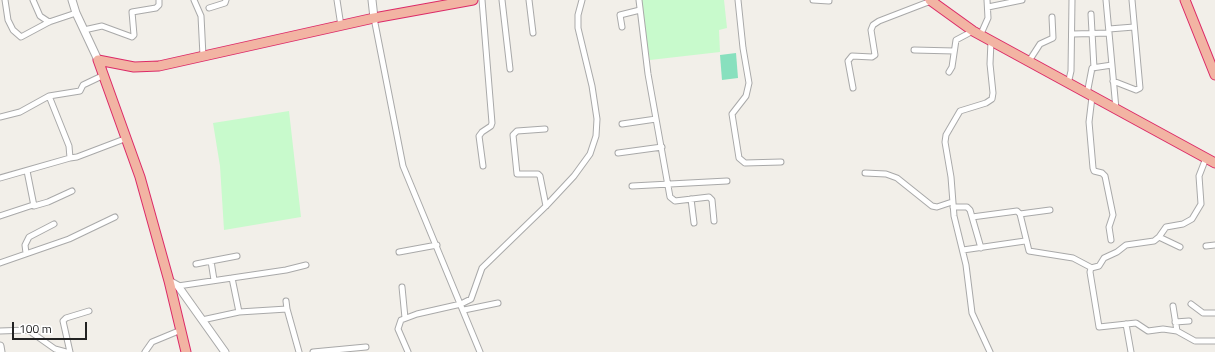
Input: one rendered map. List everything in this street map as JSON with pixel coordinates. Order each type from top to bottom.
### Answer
[{"type":"highway","points":[[98,60],[122,65],[146,67],[203,56],[374,18],[473,0]]},
{"type":"highway","points":[[930,0],[976,34],[1210,158],[1215,163]]},
{"type":"highway","points":[[1185,0],[1215,75]]},
{"type":"highway","points":[[98,60],[127,138],[169,281],[186,352]]},
{"type":"highway","points":[[104,75],[122,65]]},
{"type":"street","points":[[4,0],[8,20],[18,35],[24,36],[49,22],[76,12]]},
{"type":"street","points":[[33,0],[40,16],[49,22]]},
{"type":"street","points":[[72,0],[98,60]]},
{"type":"street","points":[[84,30],[102,26],[132,37],[134,35],[132,12],[156,8],[159,5],[159,0]]},
{"type":"street","points":[[194,0],[201,16],[203,56]]},
{"type":"street","points":[[209,8],[224,3],[226,0]]},
{"type":"street","points":[[337,0],[341,26]]},
{"type":"street","points":[[372,0],[374,18],[404,166],[480,352]]},
{"type":"street","points":[[482,0],[492,123],[491,126],[479,136],[483,166]]},
{"type":"street","points":[[502,0],[510,69]]},
{"type":"street","points":[[529,0],[533,33]]},
{"type":"street","points":[[408,352],[398,329],[399,323],[405,318],[461,304],[473,295],[482,268],[546,206],[590,154],[596,136],[597,119],[578,28],[578,15],[582,0]]},
{"type":"street","points":[[639,0],[656,119],[670,198],[672,201],[706,197],[711,198],[714,221]]},
{"type":"street","points":[[738,0],[743,48],[749,83],[746,96],[734,110],[732,118],[740,158],[745,163],[781,162]]},
{"type":"street","points":[[813,0],[830,1]]},
{"type":"street","points":[[853,88],[848,61],[852,56],[872,57],[875,55],[871,30],[873,25],[879,21],[930,0]]},
{"type":"street","points":[[949,72],[952,67],[956,40],[976,34],[988,18],[987,0]]},
{"type":"street","points":[[988,7],[1022,0]]},
{"type":"street","points":[[1068,84],[1071,71],[1072,0]]},
{"type":"street","points":[[1106,0],[1116,109]]},
{"type":"street","points":[[1113,81],[1136,90],[1140,88],[1132,0]]},
{"type":"street","points":[[622,27],[620,15],[640,10]]},
{"type":"street","points":[[1091,14],[1094,68]]},
{"type":"street","points":[[1029,61],[1040,44],[1053,38],[1052,17]]},
{"type":"street","points":[[1072,34],[1092,33],[1134,27]]},
{"type":"street","points":[[990,352],[972,313],[953,205],[946,135],[960,111],[986,103],[992,99],[993,93],[990,64],[991,41]]},
{"type":"street","points":[[914,50],[954,51]]},
{"type":"street","points":[[1111,240],[1109,226],[1113,215],[1104,176],[1102,172],[1094,171],[1093,168],[1089,122],[1089,95],[1090,71],[1094,68],[1112,65]]},
{"type":"street","points":[[0,117],[20,112],[49,96],[80,91],[83,85],[104,75]]},
{"type":"street","points":[[49,96],[69,146],[70,158]]},
{"type":"street","points":[[622,124],[656,119]]},
{"type":"street","points":[[545,129],[517,131],[513,135],[517,174],[538,174],[540,176],[546,206]]},
{"type":"street","points":[[0,178],[77,157],[127,138]]},
{"type":"street","points":[[618,153],[662,146]]},
{"type":"street","points":[[972,217],[1015,210],[1020,214],[1026,241],[1031,252],[1073,258],[1092,268],[1099,266],[1104,258],[1119,251],[1126,245],[1154,241],[1159,238],[1164,228],[1183,224],[1192,219],[1198,212],[1201,204],[1200,176],[1210,158]]},
{"type":"street","points":[[27,171],[33,205]]},
{"type":"street","points":[[865,173],[886,174],[897,178],[932,206],[937,207],[953,205],[968,208],[981,248]]},
{"type":"street","points":[[632,186],[727,180]]},
{"type":"street","points":[[0,216],[33,205],[48,202],[72,191]]},
{"type":"street","points":[[691,199],[694,223]]},
{"type":"street","points":[[1020,214],[1050,210]]},
{"type":"street","points":[[0,262],[68,239],[114,217]]},
{"type":"street","points":[[26,254],[26,245],[29,237],[54,224]]},
{"type":"street","points":[[1159,238],[1180,247]]},
{"type":"street","points":[[962,250],[1026,241]]},
{"type":"street","points":[[399,252],[437,245]]},
{"type":"street","points":[[1206,246],[1215,245]]},
{"type":"street","points":[[196,264],[237,256]]},
{"type":"street","points":[[211,261],[214,280]]},
{"type":"street","points":[[178,286],[286,270],[306,265]]},
{"type":"street","points":[[1092,268],[1090,272],[1098,326],[1102,328],[1126,324],[1139,324],[1148,330],[1163,329],[1177,331],[1195,341],[1215,341]]},
{"type":"street","points":[[232,278],[239,312]]},
{"type":"street","points":[[169,281],[178,286],[225,352]]},
{"type":"street","points":[[402,287],[405,318]]},
{"type":"street","points":[[286,301],[299,352]]},
{"type":"street","points":[[464,310],[498,303]]},
{"type":"street","points":[[1191,304],[1203,313],[1215,313]]},
{"type":"street","points":[[1173,306],[1177,331]]},
{"type":"street","points":[[202,320],[239,312],[287,309]]},
{"type":"street","points":[[70,352],[63,322],[66,318],[89,311]]},
{"type":"street","points":[[1176,322],[1189,322]]},
{"type":"street","points":[[1126,324],[1131,352]]},
{"type":"street","points":[[0,331],[28,330],[55,349],[66,352]]},
{"type":"street","points":[[145,352],[152,342],[181,330]]},
{"type":"street","points":[[0,346],[1,352]]},
{"type":"street","points":[[313,352],[366,346]]},
{"type":"green space","points":[[639,0],[724,0],[727,28],[719,30],[720,52],[650,60]]},
{"type":"green space","points":[[736,53],[738,78],[722,80],[720,55]]},
{"type":"green space","points":[[289,111],[301,217],[224,230],[220,166],[213,123]]}]
